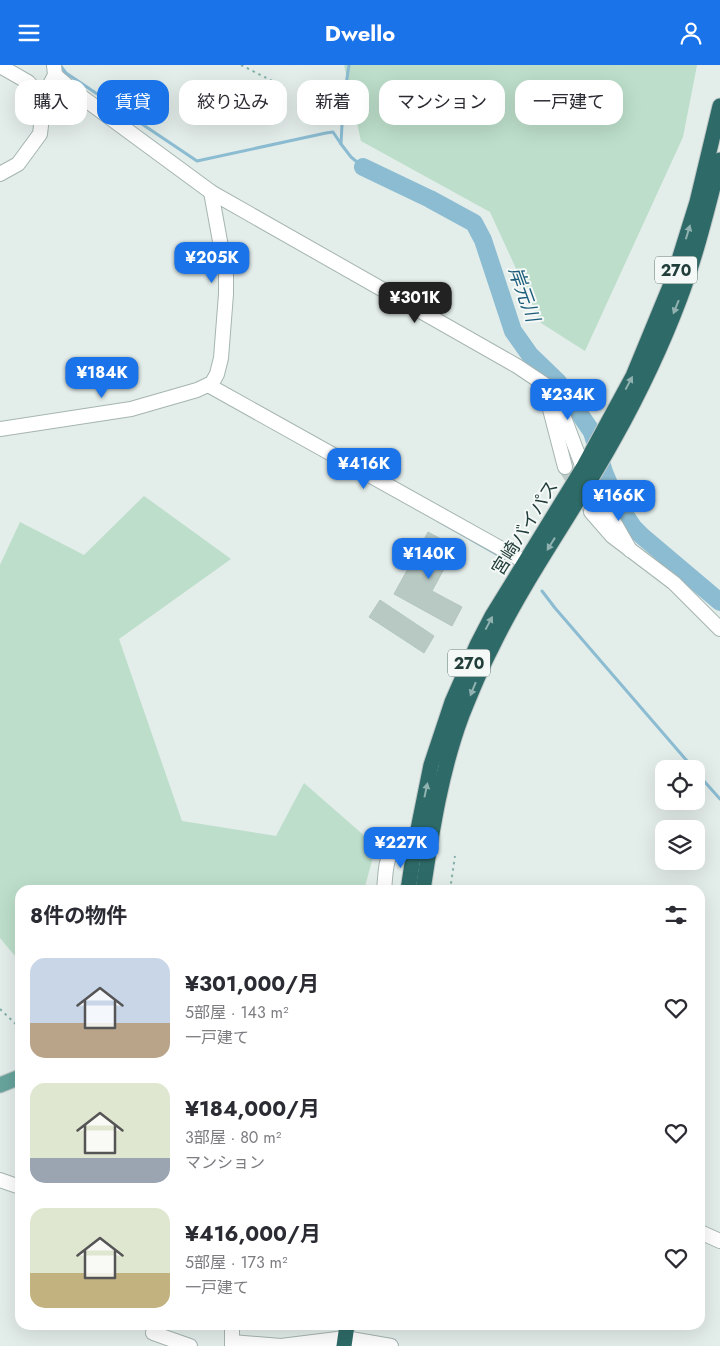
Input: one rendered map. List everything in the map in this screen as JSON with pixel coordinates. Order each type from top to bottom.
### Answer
[{"type":"highway","name":"宮崎バイパス","points":[[611,432],[673,279],[697,202],[720,106]]},
{"type":"highway","name":"宮崎バイパス","points":[[409,885],[431,765],[452,702],[477,645],[530,565],[589,470],[658,351],[680,297],[708,207],[720,160]]},
{"type":"highway","name":"宮崎バイパス","points":[[424,885],[439,794],[462,716],[530,565]]},
{"type":"main road","points":[[0,1085],[15,1079]]},
{"type":"street","points":[[0,66],[24,80]]},
{"type":"street","points":[[55,70],[71,89],[211,192],[517,366],[543,383],[560,404],[589,470],[630,550]]},
{"type":"street","points":[[0,174],[18,164],[40,134],[41,125]]},
{"type":"street","points":[[0,429],[131,409],[197,390],[212,383],[221,358],[226,294],[226,264],[211,192]]},
{"type":"street","points":[[543,383],[565,467]]},
{"type":"street","points":[[208,385],[530,565]]},
{"type":"street","points":[[591,512],[612,536],[674,583],[720,629]]},
{"type":"street","points":[[385,885],[388,860],[393,850],[400,846],[415,844]]},
{"type":"street","points":[[0,1180],[15,1185]]},
{"type":"street","points":[[705,1234],[720,1241]]},
{"type":"street","points":[[154,1330],[153,1333],[190,1346]]},
{"type":"street","points":[[232,1330],[232,1344],[281,1346],[346,1336],[391,1346]]},
{"type":"path","points":[[241,65],[270,80]]},
{"type":"path","points":[[451,885],[456,855]]},
{"type":"path","points":[[0,1009],[15,1023]]},
{"type":"green space","points":[[344,65],[697,65],[683,137],[585,351],[541,323],[490,212],[361,141],[357,125],[369,125],[369,80],[347,80]]},
{"type":"green space","points":[[144,496],[231,559],[119,639],[182,821],[276,836],[304,783],[376,846],[365,885],[15,885],[15,956],[0,938],[0,565],[20,522],[84,555]]},
{"type":"building","points":[[428,532],[456,547],[432,591],[462,607],[452,626],[394,594]]},
{"type":"building","points":[[380,600],[434,636],[424,653],[369,617]]},
{"type":"waterway","points":[[60,65],[66,73],[197,161],[333,132],[341,144]]},
{"type":"waterway","name":"岸元川","points":[[349,65],[343,105],[341,144],[351,157],[363,167]]},
{"type":"waterway","name":"岸元川","points":[[363,167],[430,199],[474,223],[483,240],[513,331],[530,355],[558,382],[592,432],[604,472],[616,501],[633,527],[642,536],[720,602]]},
{"type":"waterway","points":[[437,520],[505,559]]},
{"type":"waterway","points":[[542,591],[686,760]]},
{"type":"waterway","points":[[705,782],[720,799]]},
{"type":"tunnel","points":[[565,467],[591,512]]}]
